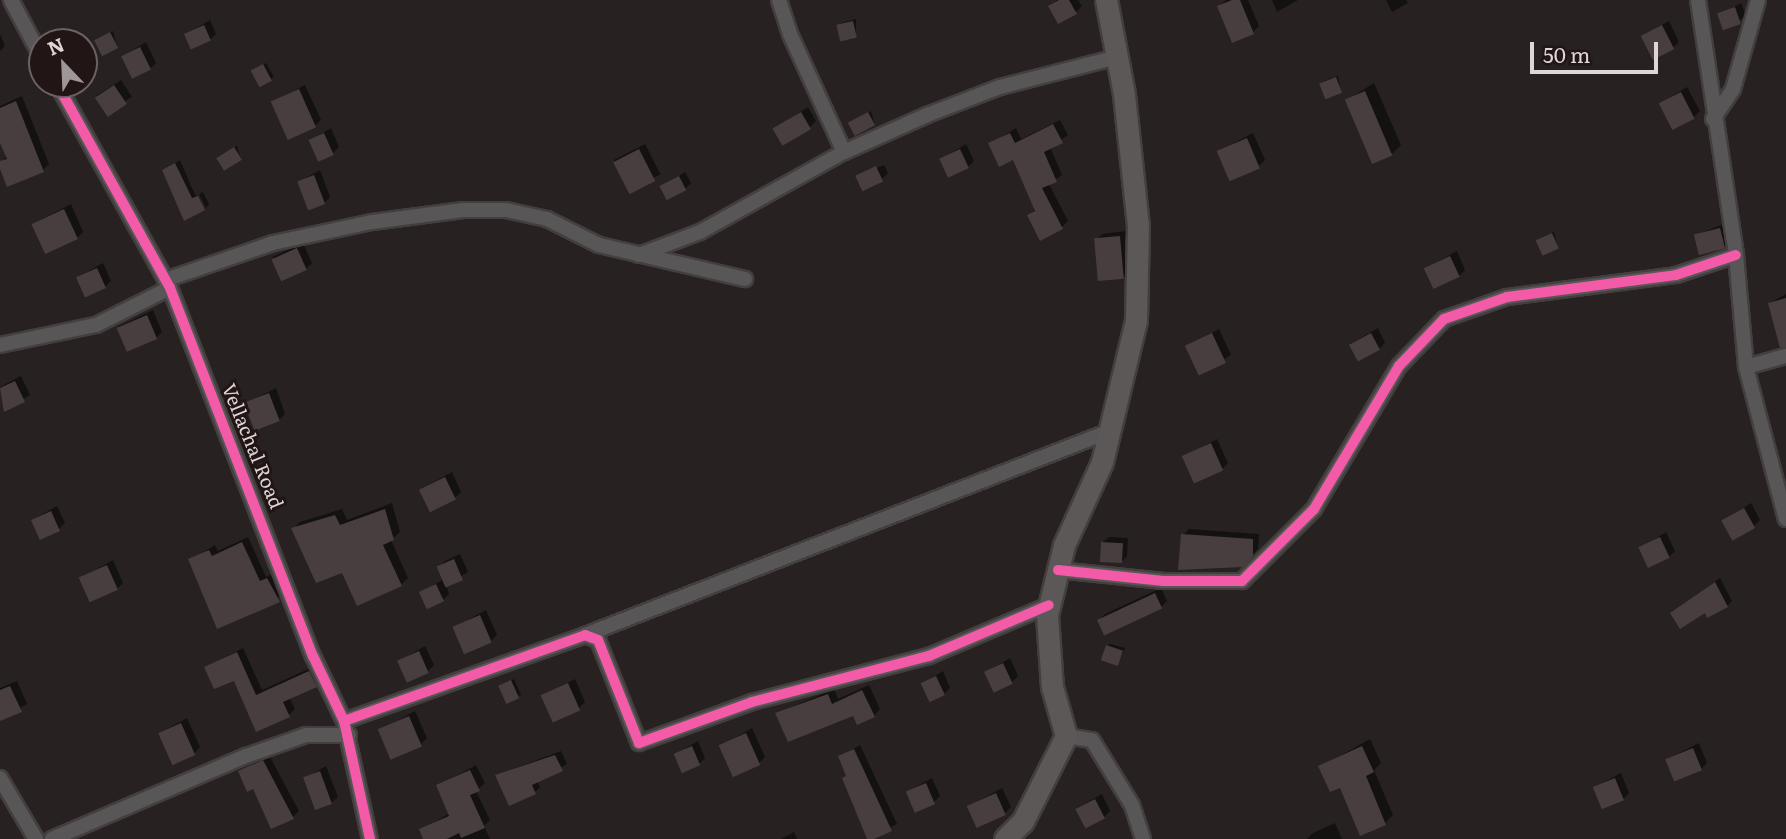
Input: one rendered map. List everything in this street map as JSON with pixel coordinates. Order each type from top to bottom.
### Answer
[{"type":"main road","points":[[1005,839],[1023,821],[1066,736],[1052,687],[1049,605],[1058,569],[1110,431],[1136,320],[1138,226],[1117,57],[1106,0]]},
{"type":"street","points":[[11,0],[28,32]]},
{"type":"street","points":[[779,0],[790,34],[844,152]]},
{"type":"street","points":[[1698,0],[1713,119],[1736,255],[1746,367],[1786,519]]},
{"type":"street","points":[[1713,119],[1733,89],[1758,0]]},
{"type":"street","points":[[638,255],[701,232],[844,152],[1000,87],[1117,57]]},
{"type":"street","name":"Vellachal Road","points":[[65,98],[168,284],[313,656],[344,721],[370,839]]},
{"type":"street","points":[[0,345],[96,325],[168,284],[286,240],[372,222],[463,210],[506,210],[547,219],[599,245],[745,279]]},
{"type":"street","points":[[1058,569],[1163,581],[1242,581],[1314,509],[1399,366],[1444,319],[1507,296],[1676,275],[1736,255]]},
{"type":"street","points":[[1746,367],[1786,356]]},
{"type":"street","points":[[344,721],[585,635],[1110,431]]},
{"type":"street","points":[[585,635],[598,640],[639,743],[752,702],[929,656],[1049,605]]},
{"type":"street","points":[[52,839],[246,756],[306,735],[349,736]]},
{"type":"street","points":[[1066,736],[1092,740],[1132,805],[1143,839]]},
{"type":"street","points":[[0,778],[36,839]]},
{"type":"building","points":[[1059,0],[1069,0],[1077,14],[1058,24],[1048,6]]},
{"type":"building","points":[[1240,0],[1254,34],[1232,43],[1217,6]]},
{"type":"building","points":[[1735,7],[1741,24],[1723,30],[1717,13]]},
{"type":"building","points":[[853,21],[857,38],[840,41],[836,25]]},
{"type":"building","points":[[204,25],[211,41],[191,49],[184,34]]},
{"type":"building","points":[[1662,25],[1674,49],[1653,60],[1641,36]]},
{"type":"building","points":[[110,32],[118,48],[102,56],[98,48],[98,38]]},
{"type":"building","points":[[140,47],[151,69],[132,79],[121,56]]},
{"type":"building","points":[[263,64],[272,81],[260,87],[251,71]]},
{"type":"building","points":[[1336,77],[1342,93],[1325,99],[1319,83]]},
{"type":"building","points":[[114,85],[127,104],[108,117],[95,98]]},
{"type":"building","points":[[299,89],[316,127],[288,140],[271,102]]},
{"type":"building","points":[[1365,91],[1392,155],[1372,164],[1345,100]]},
{"type":"building","points":[[1681,92],[1695,119],[1672,130],[1659,103]]},
{"type":"building","points":[[16,101],[44,172],[7,187],[0,169],[0,161],[7,159],[0,143],[0,108]]},
{"type":"building","points":[[801,112],[811,129],[782,146],[772,128]]},
{"type":"building","points":[[868,112],[875,125],[855,136],[848,123]]},
{"type":"building","points":[[1053,124],[1063,143],[1044,152],[1057,182],[1042,188],[1063,229],[1040,241],[1027,215],[1035,211],[1013,160],[999,167],[988,143],[1010,133],[1015,143]]},
{"type":"building","points":[[324,133],[334,155],[318,162],[308,140]]},
{"type":"building","points":[[1247,138],[1260,168],[1230,181],[1217,151]]},
{"type":"building","points":[[234,147],[242,160],[224,171],[216,158]]},
{"type":"building","points":[[639,149],[655,181],[630,194],[613,162]]},
{"type":"building","points":[[960,149],[969,168],[948,178],[939,159]]},
{"type":"building","points":[[175,163],[192,198],[198,196],[205,210],[184,221],[162,170]]},
{"type":"building","points":[[876,166],[883,181],[862,191],[855,176]]},
{"type":"building","points":[[314,175],[325,204],[308,210],[297,181]]},
{"type":"building","points":[[679,176],[686,190],[667,200],[659,186]]},
{"type":"building","points":[[64,209],[78,239],[45,254],[31,224]]},
{"type":"building","points":[[1720,228],[1725,248],[1699,255],[1694,235]]},
{"type":"building","points":[[1552,233],[1559,249],[1542,256],[1536,240]]},
{"type":"building","points":[[1120,236],[1124,279],[1098,281],[1094,238]]},
{"type":"building","points":[[297,248],[307,270],[281,281],[271,259]]},
{"type":"building","points":[[1450,256],[1460,277],[1433,289],[1424,268]]},
{"type":"building","points":[[97,268],[106,288],[85,297],[76,277]]},
{"type":"building","points":[[1786,298],[1786,347],[1780,348],[1768,303]]},
{"type":"building","points":[[147,315],[157,339],[127,352],[117,328]]},
{"type":"building","points":[[1212,333],[1226,363],[1199,376],[1185,346]]},
{"type":"building","points":[[1371,333],[1380,350],[1358,362],[1349,345]]},
{"type":"building","points":[[15,381],[25,402],[4,412],[0,388]]},
{"type":"building","points":[[269,393],[280,421],[255,431],[244,403]]},
{"type":"building","points":[[1211,443],[1223,470],[1194,483],[1182,456]]},
{"type":"building","points":[[445,477],[456,499],[430,512],[419,490]]},
{"type":"building","points":[[1744,508],[1755,528],[1732,541],[1721,521]]},
{"type":"building","points":[[385,509],[394,540],[383,545],[402,586],[357,606],[342,573],[316,583],[291,528],[335,515],[340,525]]},
{"type":"building","points":[[51,511],[60,531],[40,540],[31,520]]},
{"type":"building","points":[[1181,534],[1253,539],[1253,556],[1243,567],[1178,570]]},
{"type":"building","points":[[1660,537],[1670,558],[1648,568],[1638,547]]},
{"type":"building","points":[[242,542],[260,581],[267,578],[280,602],[217,629],[188,559],[209,550],[212,556]]},
{"type":"building","points":[[1101,542],[1123,543],[1122,563],[1100,562]]},
{"type":"building","points":[[454,559],[463,580],[445,588],[437,566]]},
{"type":"building","points":[[107,565],[118,590],[90,602],[79,578]]},
{"type":"building","points":[[1715,582],[1728,607],[1707,618],[1705,613],[1680,629],[1670,613]]},
{"type":"building","points":[[436,584],[444,601],[427,609],[419,592]]},
{"type":"building","points":[[1155,593],[1162,608],[1104,635],[1097,620]]},
{"type":"building","points":[[480,615],[492,643],[464,654],[452,627]]},
{"type":"building","points":[[1106,645],[1123,651],[1118,666],[1101,660]]},
{"type":"building","points":[[419,651],[429,673],[407,683],[397,661]]},
{"type":"building","points":[[237,652],[256,695],[309,671],[317,687],[283,702],[290,717],[256,732],[234,681],[214,689],[204,667]]},
{"type":"building","points":[[1003,663],[1013,684],[994,693],[984,672]]},
{"type":"building","points":[[936,676],[945,695],[929,702],[921,683]]},
{"type":"building","points":[[511,680],[519,698],[506,704],[498,686]]},
{"type":"building","points":[[568,683],[580,710],[553,723],[541,695]]},
{"type":"building","points":[[10,686],[22,712],[0,721],[0,690]]},
{"type":"building","points":[[862,690],[875,717],[857,725],[853,716],[788,742],[775,713],[828,694],[832,704]]},
{"type":"building","points":[[409,716],[422,746],[391,760],[378,729]]},
{"type":"building","points":[[181,723],[195,755],[172,765],[158,733]]},
{"type":"building","points":[[746,733],[760,765],[733,777],[719,745]]},
{"type":"building","points":[[692,746],[700,765],[682,773],[674,754]]},
{"type":"building","points":[[1362,746],[1374,772],[1366,776],[1386,825],[1360,836],[1340,788],[1330,792],[1318,766]]},
{"type":"building","points":[[1693,748],[1702,770],[1674,781],[1665,759]]},
{"type":"building","points":[[854,749],[892,831],[874,839],[867,839],[842,778],[846,776],[838,756]]},
{"type":"building","points":[[555,755],[563,771],[532,785],[536,794],[509,806],[495,775]]},
{"type":"building","points":[[263,760],[294,819],[271,829],[253,789],[247,792],[238,771]]},
{"type":"building","points":[[470,770],[480,791],[470,795],[485,828],[461,838],[459,833],[447,839],[423,839],[419,829],[449,816],[436,785]]},
{"type":"building","points":[[320,771],[332,804],[315,810],[303,777]]},
{"type":"building","points":[[1615,778],[1624,800],[1602,809],[1593,787]]},
{"type":"building","points":[[926,783],[935,804],[915,813],[906,792]]},
{"type":"building","points":[[996,793],[1006,815],[977,828],[967,806]]},
{"type":"building","points":[[1095,799],[1105,819],[1085,829],[1075,809]]},
{"type":"cycle path","points":[[65,98],[170,288],[313,656],[344,721],[370,839]]},
{"type":"cycle path","points":[[1058,570],[1163,581],[1242,581],[1314,509],[1399,366],[1444,319],[1507,297],[1676,275],[1736,255]]},
{"type":"cycle path","points":[[344,721],[585,635],[598,640],[639,743],[752,702],[929,656],[1049,605]]}]
